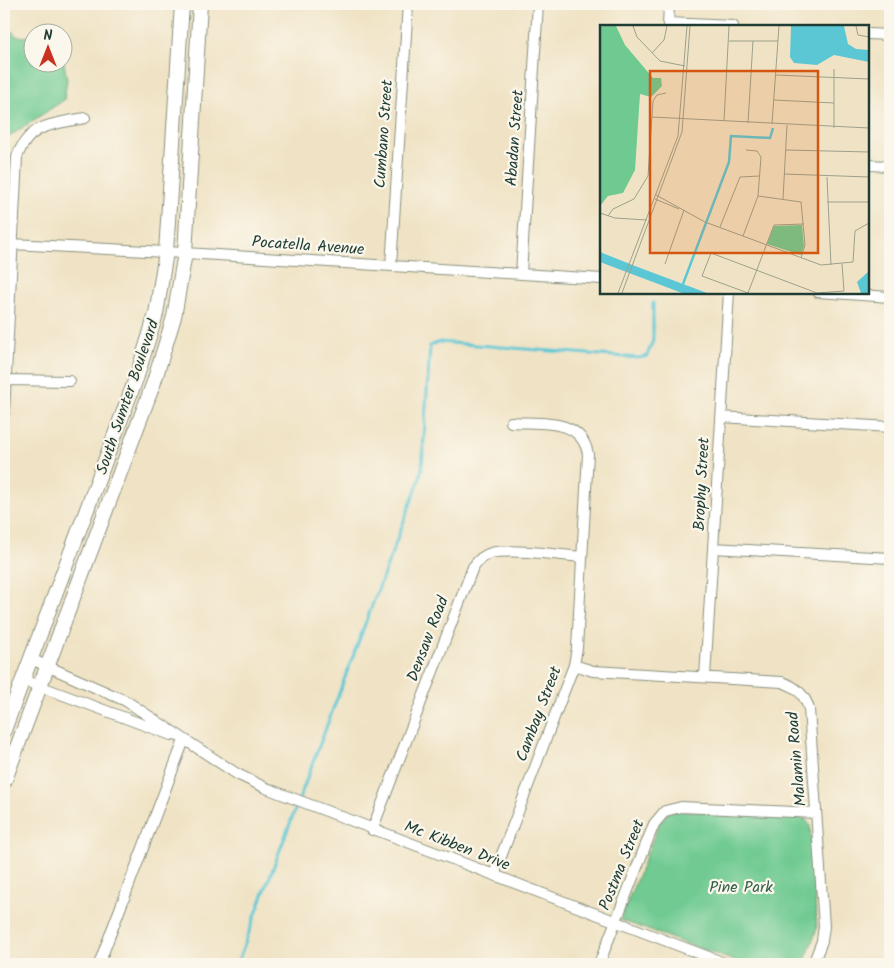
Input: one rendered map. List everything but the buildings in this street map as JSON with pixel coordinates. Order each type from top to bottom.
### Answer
[{"type":"main road","name":"South Sumter Boulevard","points":[[4,730],[143,361],[156,314],[166,252],[182,4]]},
{"type":"main road","name":"South Sumter Boulevard","points":[[4,782],[154,382],[174,317],[185,253],[200,4]]},
{"type":"street","name":"Cumbano Street","points":[[391,266],[408,4]]},
{"type":"street","name":"Abadan Street","points":[[521,274],[538,4]]},
{"type":"street","points":[[669,4],[668,24],[700,25]]},
{"type":"street","points":[[869,34],[890,35]]},
{"type":"street","points":[[4,414],[12,244],[17,162],[20,148],[29,136],[44,126],[85,118]]},
{"type":"street","points":[[869,165],[890,166]]},
{"type":"street","name":"Pocatella Avenue","points":[[12,244],[600,279]]},
{"type":"street","name":"Brophy Street","points":[[705,677],[729,294]]},
{"type":"street","points":[[847,294],[890,297]]},
{"type":"street","points":[[6,380],[70,381]]},
{"type":"street","points":[[721,417],[890,427]]},
{"type":"street","name":"Cambay Street","points":[[494,875],[574,665],[588,454],[582,436],[563,425],[511,422]]},
{"type":"street","points":[[714,548],[890,558]]},
{"type":"street","name":"Densaw Road","points":[[372,830],[437,657],[473,567],[478,560],[484,555],[498,552],[582,557]]},
{"type":"street","name":"Mc Kibben Drive","points":[[31,659],[126,701],[237,774],[266,788],[727,964]]},
{"type":"street","name":"Malamin Road","points":[[574,665],[593,671],[782,682],[790,685],[802,694],[809,709],[824,926],[822,941],[813,964]]},
{"type":"street","name":"Mc Kibben Drive","points":[[23,680],[184,740]]},
{"type":"street","points":[[99,964],[184,740]]},
{"type":"street","name":"Postma Street","points":[[599,964],[654,824],[665,811],[681,807],[816,813]]},
{"type":"green space","points":[[4,22],[16,36],[22,36],[22,72],[66,72],[67,80],[64,100],[4,140]]},
{"type":"green space","name":"Pine Park","points":[[677,810],[798,818],[805,819],[810,825],[817,929],[804,964],[743,964],[620,920],[659,824],[668,813]]},
{"type":"waterway","points":[[237,964],[419,481],[422,467],[430,346],[439,342],[639,358],[647,356],[653,340],[653,303]]}]
